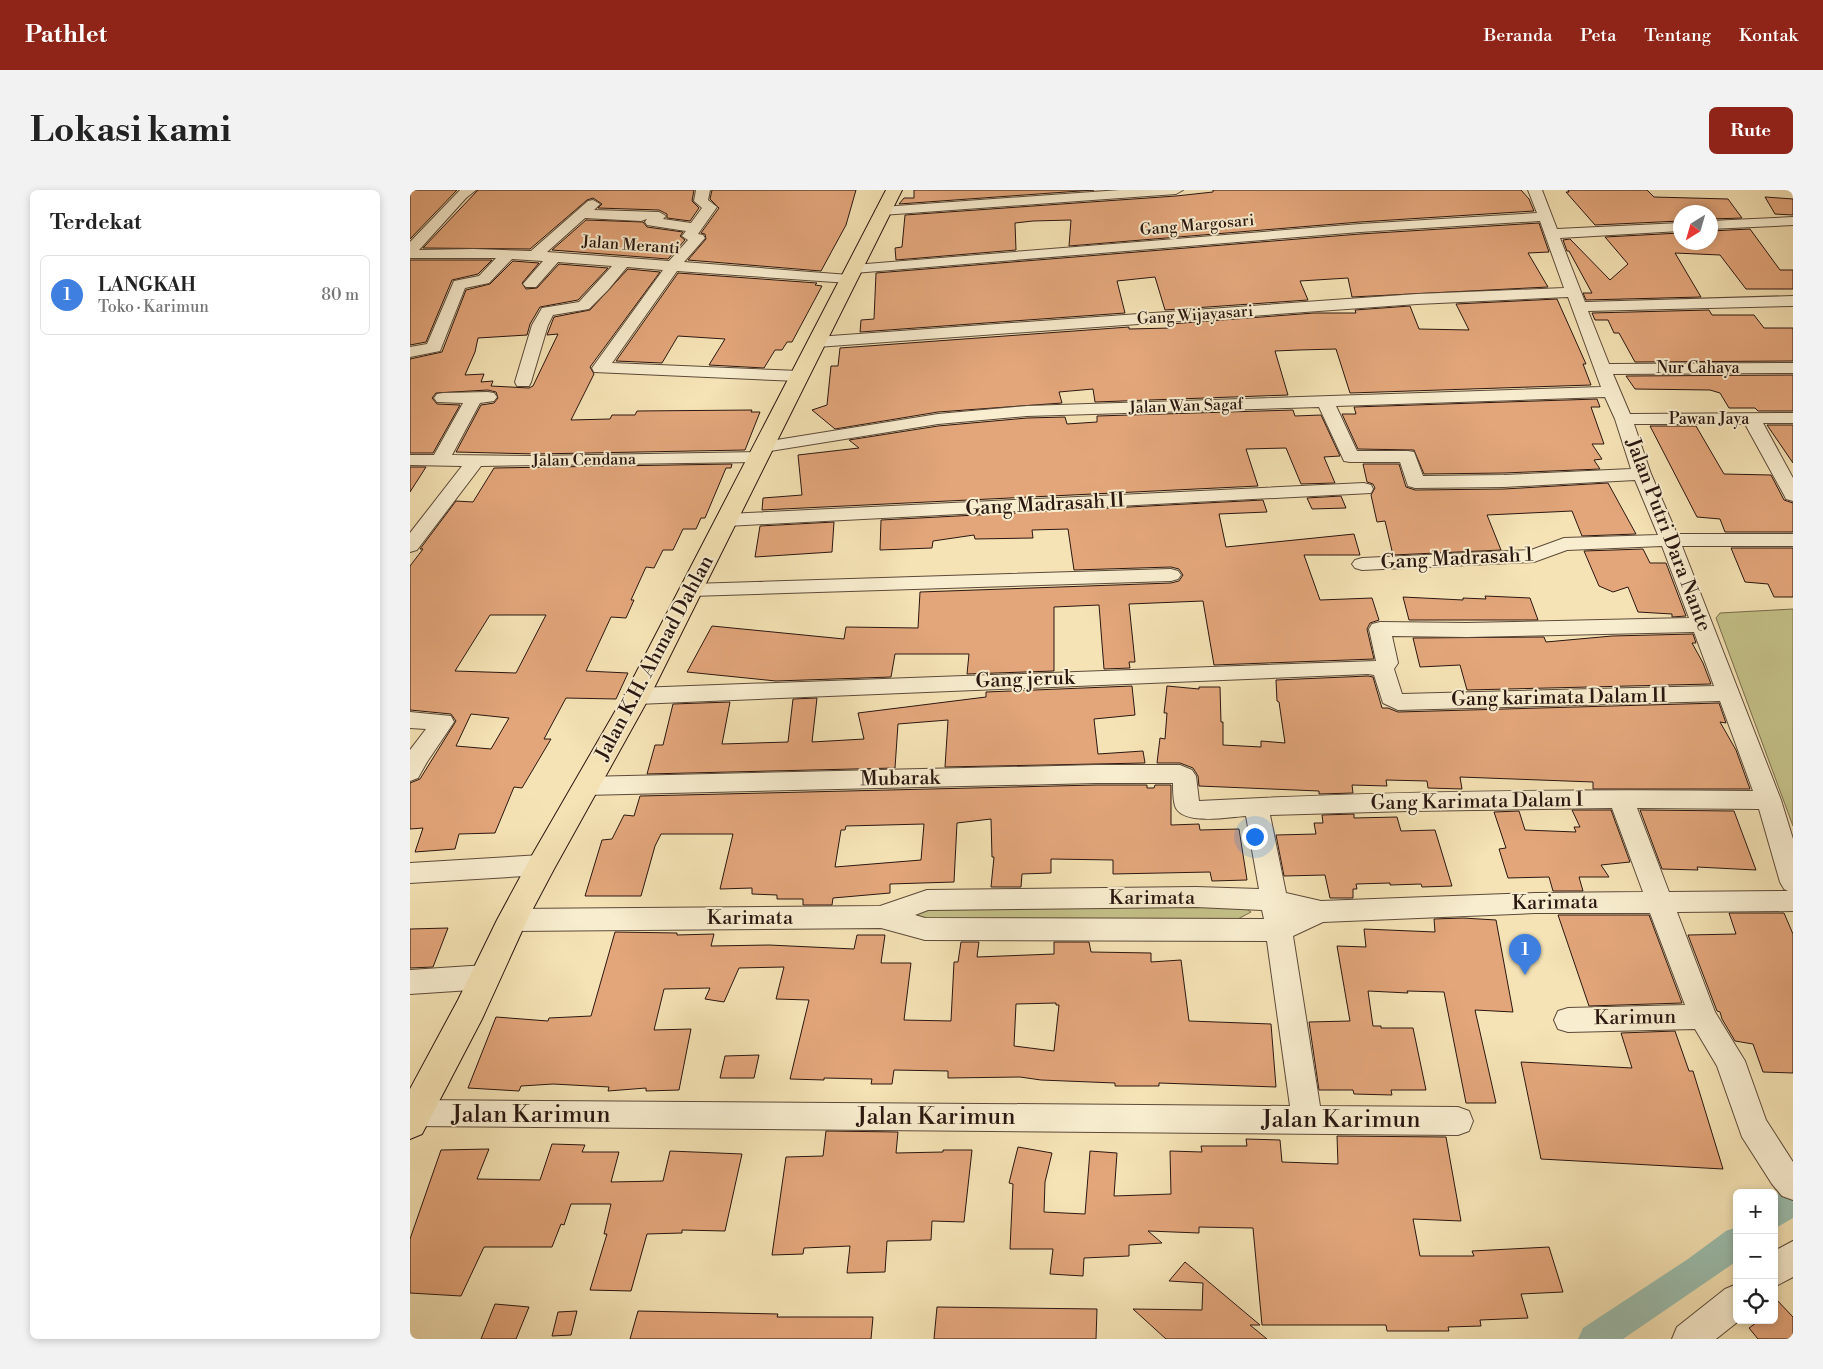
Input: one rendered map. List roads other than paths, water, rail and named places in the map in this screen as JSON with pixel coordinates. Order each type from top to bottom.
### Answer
[{"type":"main road","name":"Jalan K.H. Ahmad Dahlan","points":[[412,1118],[486,977],[512,920],[541,865],[637,696],[888,201]]},
{"type":"street","points":[[410,253],[462,195],[469,190]]},
{"type":"street","points":[[702,190],[701,201],[710,207],[689,236],[698,238],[673,266],[600,368],[799,376]]},
{"type":"street","points":[[888,201],[1176,190]]},
{"type":"street","name":"Jalan Putri Dara Nante","points":[[1535,190],[1602,369],[1624,419],[1642,474],[1670,540],[1769,800],[1793,882]]},
{"type":"street","points":[[534,256],[596,202]]},
{"type":"street","points":[[582,214],[659,216],[652,222],[695,228]]},
{"type":"street","points":[[1718,225],[1793,221]]},
{"type":"street","name":"Gang Margosari","points":[[851,274],[1360,228],[1548,225],[1673,227]]},
{"type":"street","name":"Jalan Meranti","points":[[410,253],[474,252],[673,266],[851,274]]},
{"type":"street","points":[[410,352],[434,348],[459,284],[484,280],[508,254]]},
{"type":"street","points":[[531,284],[554,257]]},
{"type":"street","points":[[523,382],[540,325],[547,312],[552,309],[584,306],[603,287],[623,262]]},
{"type":"street","name":"Gang Wijayasari","points":[[817,342],[1398,301],[1793,301]]},
{"type":"street","name":"Nur Cahaya","points":[[1602,369],[1793,368]]},
{"type":"street","name":"Jalan Wan Sagaf","points":[[761,452],[938,419],[1027,411],[1611,392]]},
{"type":"street","points":[[440,460],[481,398],[443,398]]},
{"type":"street","points":[[1325,401],[1350,457],[1408,456],[1415,482],[1504,481],[1642,474]]},
{"type":"street","name":"Pawan Jaya","points":[[1624,419],[1752,420],[1793,418]]},
{"type":"street","points":[[1752,420],[1793,495]]},
{"type":"street","name":"Jalan Cendana","points":[[410,460],[536,462],[761,452]]},
{"type":"street","points":[[410,546],[475,461]]},
{"type":"street","name":"Gang Madrasah II","points":[[726,520],[1364,489]]},
{"type":"street","name":"Gang Madrasah 1","points":[[1362,564],[1534,556],[1564,544],[1670,540],[1793,540]]},
{"type":"street","points":[[691,590],[1171,575]]},
{"type":"street","points":[[1383,669],[1387,662],[1380,630],[1703,625]]},
{"type":"street","name":"Gang jeruk","points":[[637,696],[1368,667],[1383,669]]},
{"type":"street","name":"Gang karimata Dalam II","points":[[1383,669],[1391,698],[1398,702],[1729,693]]},
{"type":"street","points":[[410,720],[443,722],[417,758],[410,772]]},
{"type":"street","name":"Mubarak","points":[[585,786],[1096,774],[1181,774],[1184,776],[1187,806]]},
{"type":"street","points":[[1621,799],[1703,1017],[1730,1061],[1753,1127],[1788,1179]]},
{"type":"street","name":"Gang Karimata Dalam I","points":[[1187,806],[1194,810],[1256,806],[1621,799],[1769,800]]},
{"type":"street","points":[[1256,806],[1279,930],[1307,1120]]},
{"type":"street","points":[[410,873],[541,865]]},
{"type":"street","name":"Karimata","points":[[512,920],[882,917],[927,900],[1196,897],[1274,900],[1321,912],[1536,903],[1793,901]]},
{"type":"street","points":[[882,917],[925,929],[1279,930],[1321,912]]},
{"type":"street","points":[[410,982],[486,977]]},
{"type":"street","name":"Karimun","points":[[1568,1020],[1703,1017]]},
{"type":"street","name":"Jalan Karimun","points":[[412,1118],[1458,1121]]},
{"type":"street","points":[[1778,1269],[1793,1257]]},
{"type":"street","points":[[1689,1339],[1733,1303]]},
{"type":"waterway","points":[[1778,1211],[1793,1200]]},
{"type":"waterway","points":[[1594,1339],[1699,1270],[1733,1245]]},
{"type":"place","name":"LANGKAH","points":[[1525,975]]}]
